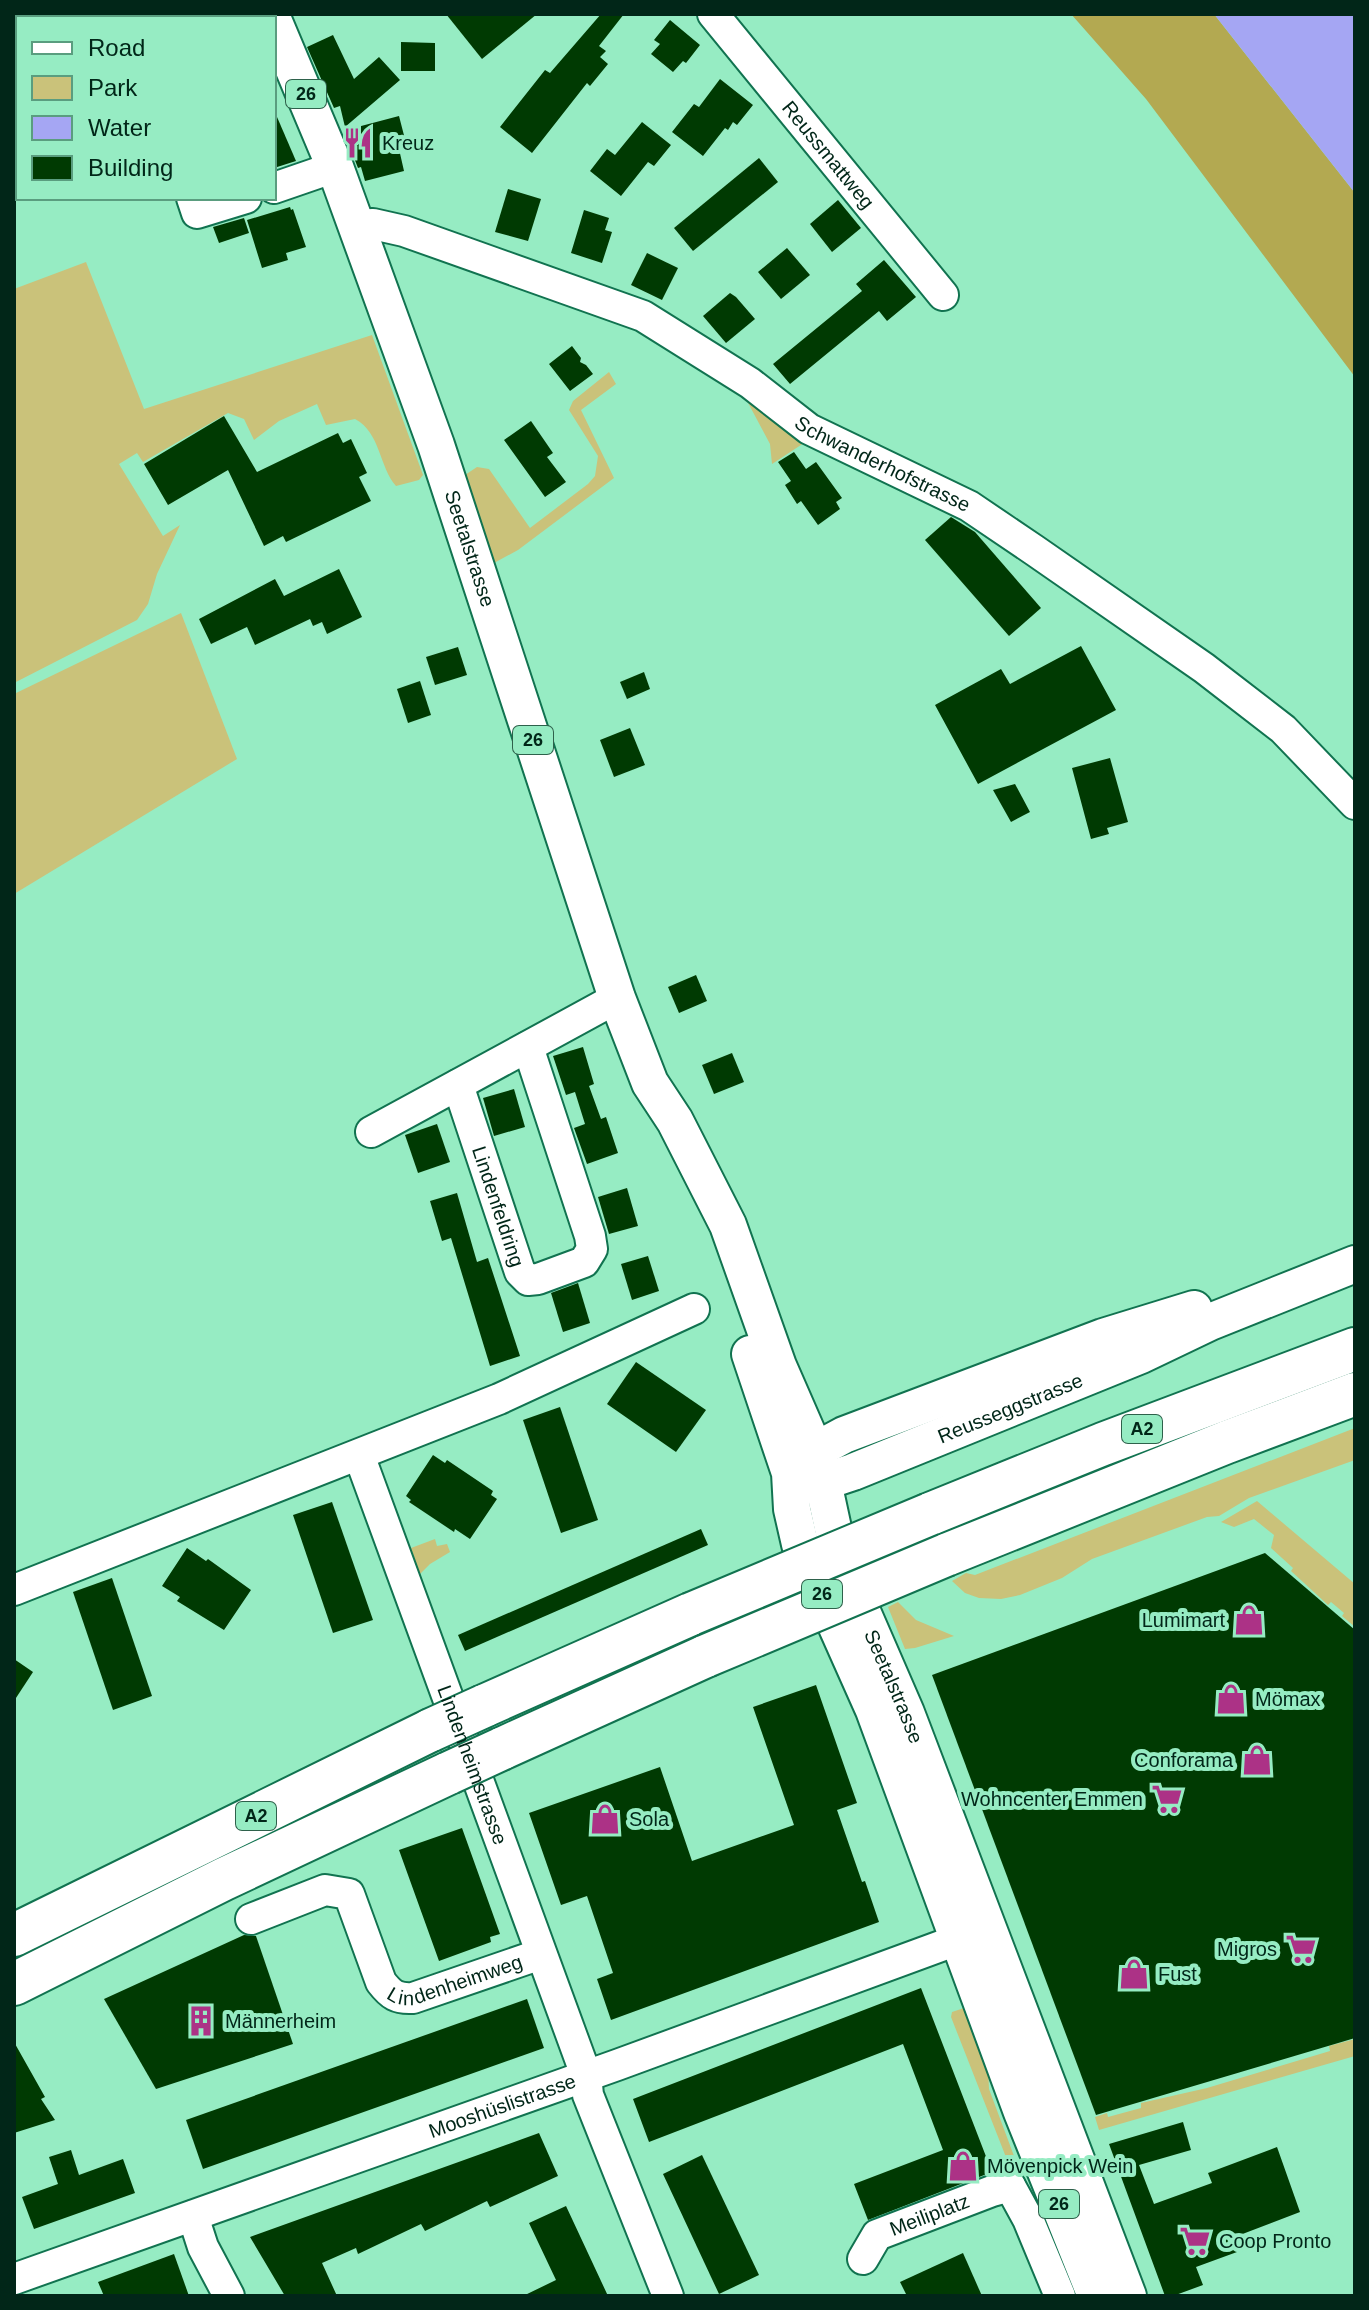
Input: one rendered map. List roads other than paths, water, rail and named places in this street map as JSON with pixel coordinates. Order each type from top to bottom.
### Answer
[{"type":"highway","name":"A2","points":[[14,1935],[431,1730],[691,1614],[1118,1438],[1355,1349]]},
{"type":"highway","name":"A2","points":[[14,1984],[224,1879],[706,1656],[946,1555],[1355,1394]]},
{"type":"main road","name":"Seetalstrasse","points":[[276,27],[335,167],[448,479],[617,998],[650,1083],[658,1128],[809,1469]]},
{"type":"main road","name":"Seetalstrasse","points":[[650,1083],[675,1121],[728,1225],[795,1405],[809,1469],[792,1509],[800,1544],[973,1934],[1128,2296]]},
{"type":"main road","name":"Reusseggstrasse","points":[[809,1469],[844,1435],[1103,1337],[1245,1292],[1355,1251]]},
{"type":"main road","name":"Reusseggstrasse","points":[[809,1469],[853,1472],[1355,1264]]},
{"type":"main road","name":"Reusseggstrasse","points":[[795,1405],[830,1415],[911,1409]]},
{"type":"main road","name":"Seetalstrasse","points":[[973,1934],[1022,2112],[1096,2296]]},
{"type":"street","name":"Reussmattweg","points":[[713,14],[943,295]]},
{"type":"street","points":[[276,187],[335,167]]},
{"type":"street","points":[[193,200],[197,213],[239,200]]},
{"type":"street","name":"Schwanderhofstrasse","points":[[357,225],[373,224],[404,231],[643,316],[683,339],[750,383],[809,429],[969,506],[1040,554],[1204,668],[1283,729],[1355,804]]},
{"type":"street","points":[[371,1132],[617,998]]},
{"type":"street","name":"Lindenfeldring","points":[[458,1085],[520,1272],[528,1280],[538,1279],[584,1262],[592,1249],[590,1236],[528,1047]]},
{"type":"street","points":[[14,1590],[499,1399],[694,1309]]},
{"type":"street","name":"Lindenheimstrasse","points":[[359,1455],[586,2075],[588,2095],[668,2296]]},
{"type":"street","name":"Lindenheimweg","points":[[251,1919],[325,1890],[349,1894],[381,1982],[390,1994],[400,1999],[413,1998],[541,1954]]},
{"type":"street","name":"Mooshüslistrasse","points":[[14,2279],[973,1934]]},
{"type":"street","points":[[1022,2112],[1024,2166],[1017,2181],[1010,2186],[1028,2219],[1060,2296]]},
{"type":"street","name":"Meiliplatz","points":[[863,2259],[877,2235],[1010,2186]]},
{"type":"street","points":[[193,2216],[203,2247],[229,2296]]},
{"type":"water","points":[[1214,14],[1355,14],[1355,193]]},
{"type":"place","name":"Kreuz","points":[[358,143]]},
{"type":"place","name":"Lumimart","points":[[1249,1620]]},
{"type":"place","name":"Mömax","points":[[1231,1699]]},
{"type":"place","name":"Conforama","points":[[1257,1760]]},
{"type":"place","name":"Wohncenter Emmen","points":[[1167,1799]]},
{"type":"place","name":"Sola","points":[[605,1819]]},
{"type":"place","name":"Migros","points":[[1301,1949]]},
{"type":"place","name":"Fust","points":[[1134,1974]]},
{"type":"place","name":"Männerheim","points":[[201,2021]]},
{"type":"place","name":"Mövenpick Wein","points":[[963,2166]]},
{"type":"place","name":"Coop Pronto","points":[[1195,2241]]}]
